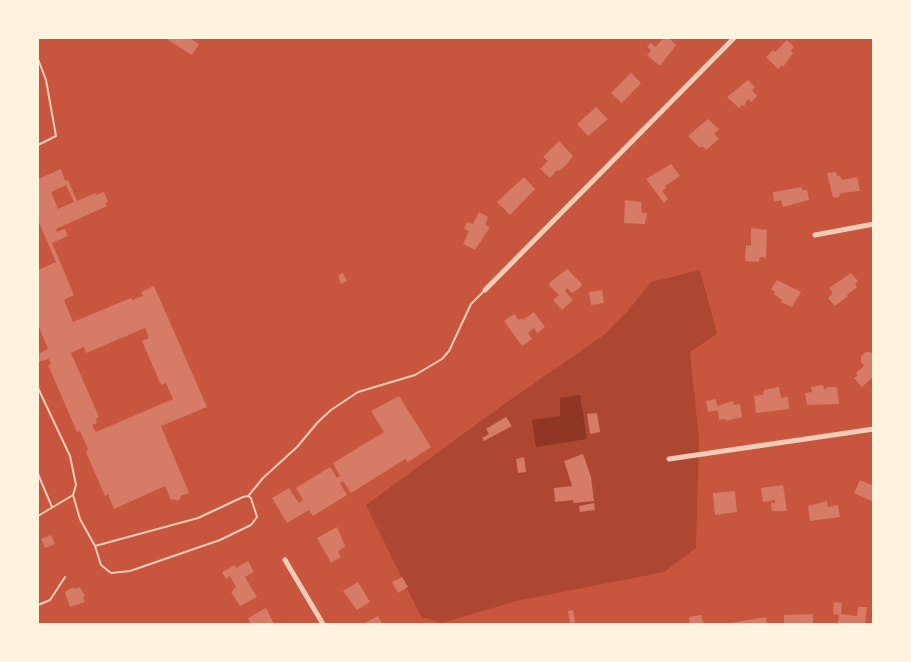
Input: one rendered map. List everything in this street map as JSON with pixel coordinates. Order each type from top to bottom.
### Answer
[{"type":"street","points":[[485,290],[734,38]]},
{"type":"street","points":[[815,235],[873,224]]},
{"type":"street","points":[[669,459],[873,429]]},
{"type":"street","points":[[285,560],[323,624]]},
{"type":"lane","points":[[38,59],[46,80],[56,136],[38,145]]},
{"type":"lane","points":[[95,546],[198,518],[248,496],[297,447],[318,422],[338,405],[358,392],[415,375],[442,359],[449,351],[471,304],[485,290]]},
{"type":"lane","points":[[38,388],[70,456],[76,484],[73,495],[80,519],[95,546],[101,565],[111,573],[130,570],[220,540],[251,525],[257,517],[251,498],[248,496]]},
{"type":"lane","points":[[38,474],[52,507]]},
{"type":"lane","points":[[38,516],[73,495]]},
{"type":"lane","points":[[38,605],[50,600],[65,577]]},
{"type":"shaded area","points":[[700,270],[717,334],[690,352],[699,439],[696,548],[664,572],[516,601],[442,623],[421,617],[366,505],[507,402],[604,335],[627,312],[651,282]]},
{"type":"shaded area","points":[[580,395],[587,439],[536,447],[532,420],[560,416],[560,398]]},
{"type":"building","points":[[165,38],[192,38],[199,44],[192,55]]},
{"type":"building","points":[[664,38],[669,38],[676,45],[660,66],[647,55],[651,51],[647,46],[651,43],[655,47]]},
{"type":"building","points":[[787,40],[794,47],[791,51],[793,53],[783,67],[782,65],[778,69],[766,57]]},
{"type":"building","points":[[631,73],[641,83],[622,103],[611,93]]},
{"type":"building","points":[[748,80],[755,87],[752,90],[757,96],[751,102],[748,99],[744,106],[739,108],[727,97]]},
{"type":"building","points":[[596,107],[608,119],[588,136],[577,124]]},
{"type":"building","points":[[708,119],[719,129],[714,134],[719,139],[706,150],[702,146],[700,148],[688,136]]},
{"type":"building","points":[[559,141],[573,156],[550,178],[540,169],[548,161],[543,157]]},
{"type":"building","points":[[671,164],[680,176],[665,186],[666,188],[662,191],[668,199],[664,203],[646,179]]},
{"type":"building","points":[[61,169],[77,201],[95,193],[96,195],[104,192],[108,202],[105,203],[107,206],[56,229],[57,232],[65,229],[68,236],[52,243],[74,295],[64,300],[73,322],[131,298],[132,300],[143,296],[141,292],[154,286],[207,407],[161,426],[189,493],[180,496],[181,499],[171,500],[165,486],[114,509],[108,494],[105,496],[86,452],[88,449],[80,431],[77,432],[48,365],[51,364],[49,359],[38,362],[38,354],[48,349],[38,325],[38,270],[56,262],[38,220],[38,179]],"holes":[[[66,185],[74,202],[58,209],[51,192]],[[145,328],[149,338],[142,341],[161,385],[166,383],[173,399],[96,432],[92,425],[97,423],[96,419],[99,417],[71,353],[84,347],[86,353]]]},
{"type":"building","points":[[836,172],[842,180],[857,177],[860,191],[841,193],[838,198],[833,197],[827,173]]},
{"type":"building","points":[[524,177],[535,189],[510,215],[497,202]]},
{"type":"building","points":[[802,187],[802,190],[807,190],[809,200],[783,207],[781,200],[774,202],[773,192]]},
{"type":"building","points":[[625,200],[641,202],[642,213],[647,213],[645,224],[624,223]]},
{"type":"building","points":[[479,212],[488,217],[485,225],[490,227],[475,250],[463,244],[469,231],[464,229],[467,222],[473,224]]},
{"type":"building","points":[[751,228],[767,230],[766,258],[760,257],[759,262],[745,261],[746,245],[751,246]]},
{"type":"building","points":[[567,269],[582,284],[572,293],[567,288],[565,291],[573,300],[562,310],[553,300],[559,295],[548,284]]},
{"type":"building","points":[[343,273],[347,281],[341,284],[338,275]]},
{"type":"building","points":[[851,273],[858,281],[855,284],[857,287],[835,306],[828,298],[833,293],[829,288]]},
{"type":"building","points":[[777,280],[801,292],[792,307],[781,302],[782,300],[771,289]]},
{"type":"building","points":[[602,290],[604,303],[591,305],[589,292]]},
{"type":"building","points":[[534,312],[545,327],[537,333],[534,328],[528,333],[532,339],[522,346],[504,321],[514,314],[519,320],[522,318],[523,320]]},
{"type":"building","points":[[866,352],[874,353],[874,376],[862,387],[854,378],[864,366],[861,356]]},
{"type":"building","points":[[823,385],[824,389],[837,387],[839,404],[807,405],[805,393],[812,392],[811,387]]},
{"type":"building","points":[[779,387],[781,398],[788,397],[789,409],[756,413],[754,396],[763,395],[764,390]]},
{"type":"building","points":[[399,396],[431,447],[408,462],[405,459],[351,493],[343,481],[340,483],[347,495],[313,516],[309,510],[287,523],[272,498],[289,488],[299,503],[303,500],[296,488],[330,467],[337,478],[340,476],[333,463],[384,432],[371,411]]},
{"type":"building","points":[[716,399],[717,406],[733,401],[734,405],[740,404],[742,417],[726,421],[726,419],[719,420],[718,410],[708,412],[706,401]]},
{"type":"building","points":[[597,413],[600,432],[590,434],[587,414]]},
{"type":"building","points":[[506,417],[512,426],[484,441],[482,438],[489,434],[486,429]]},
{"type":"building","points":[[583,454],[591,477],[594,501],[555,502],[554,488],[572,486],[564,461]]},
{"type":"building","points":[[524,457],[526,472],[518,473],[516,459]]},
{"type":"building","points":[[860,480],[874,486],[874,502],[854,493]]},
{"type":"building","points":[[783,485],[787,511],[772,511],[771,503],[775,503],[775,500],[763,502],[761,488]]},
{"type":"building","points":[[735,491],[737,512],[715,515],[713,493]]},
{"type":"building","points":[[827,501],[828,507],[838,505],[840,517],[810,521],[808,506]]},
{"type":"building","points":[[594,503],[595,510],[580,512],[579,506]]},
{"type":"building","points":[[337,527],[345,546],[338,552],[341,557],[331,563],[317,538]]},
{"type":"building","points":[[51,535],[55,544],[45,548],[41,539]]},
{"type":"building","points":[[248,561],[254,572],[245,577],[257,597],[240,606],[231,592],[236,587],[230,576],[226,579],[222,572]]},
{"type":"building","points":[[402,577],[408,587],[398,593],[392,582]]},
{"type":"building","points":[[358,582],[370,602],[357,610],[343,591]]},
{"type":"building","points":[[73,587],[74,589],[80,587],[85,596],[83,597],[85,602],[70,607],[65,592]]},
{"type":"building","points":[[834,602],[842,603],[841,614],[857,616],[858,607],[867,607],[865,624],[838,624],[839,615],[833,614]]},
{"type":"building","points":[[266,608],[274,624],[251,624],[248,618]]},
{"type":"building","points":[[573,610],[575,622],[570,623],[568,611]]},
{"type":"building","points":[[813,614],[813,624],[784,624],[784,615]]},
{"type":"building","points":[[701,615],[704,624],[690,624],[689,617]]},
{"type":"building","points":[[378,616],[382,623],[363,624]]},
{"type":"building","points":[[766,617],[767,624],[731,624],[731,623]]}]
